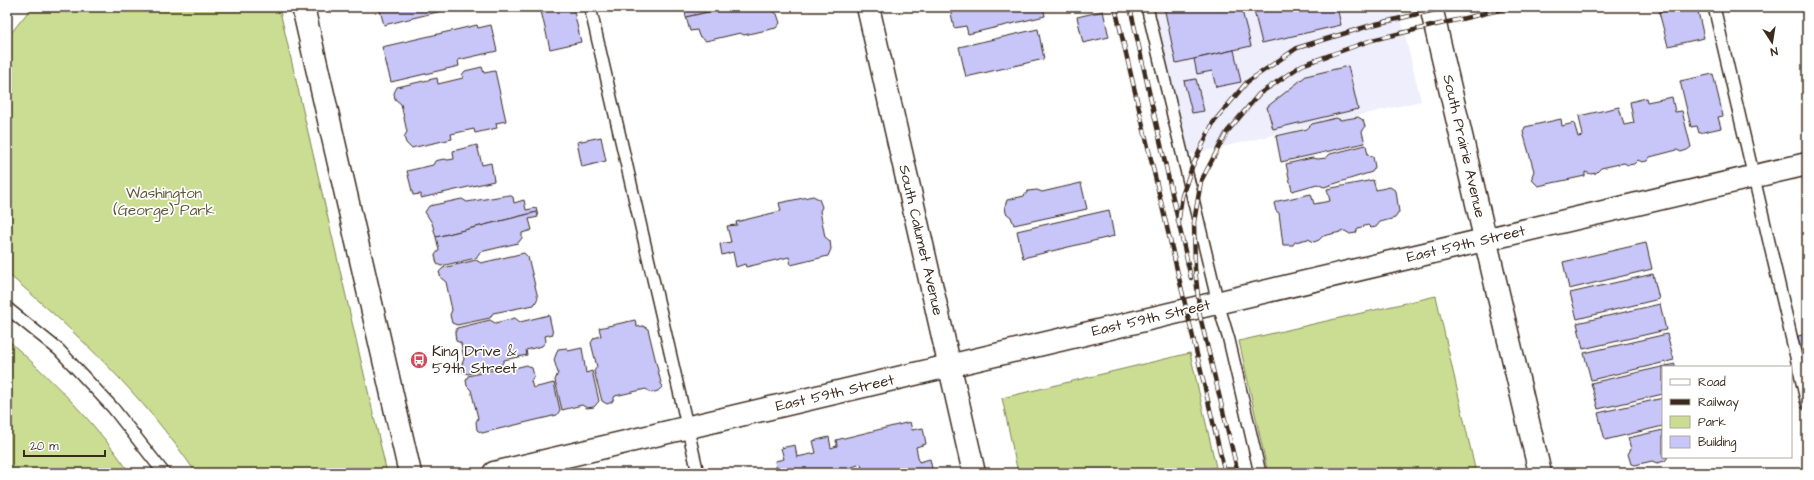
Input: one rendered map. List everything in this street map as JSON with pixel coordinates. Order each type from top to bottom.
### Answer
[{"type":"street","points":[[302,7],[410,473]]},
{"type":"street","name":"South Calumet Avenue","points":[[868,7],[974,473]]},
{"type":"street","name":"South Prairie Avenue","points":[[1431,7],[1540,473]]},
{"type":"street","name":"East 59th Street","points":[[494,473],[1807,164]]},
{"type":"lane","points":[[590,7],[698,473]]},
{"type":"lane","points":[[1147,7],[1218,302],[1230,340],[1260,473]]},
{"type":"lane","points":[[1714,7],[1807,404]]},
{"type":"lane","points":[[7,308],[59,350],[113,408],[164,473]]},
{"type":"shaded area","points":[[1147,7],[1398,7],[1421,101],[1183,156]]},
{"type":"green space","name":"Washington (George) Park","points":[[32,7],[279,7],[387,473],[196,473],[154,417],[132,392],[59,319],[7,273],[7,38]]},
{"type":"green space","points":[[1436,296],[1476,473],[1268,473],[1239,341]]},
{"type":"green space","points":[[7,339],[88,419],[130,473],[7,473]]},
{"type":"green space","points":[[1190,353],[1216,467],[1189,473],[1018,473],[1002,398]]},
{"type":"building","points":[[379,7],[458,7],[384,25]]},
{"type":"building","points":[[540,7],[573,7],[581,42],[550,49]]},
{"type":"building","points":[[684,7],[730,7],[686,17]]},
{"type":"building","points":[[730,7],[772,7],[773,11],[777,14],[780,23],[776,28],[744,35],[740,33],[706,41],[699,36],[697,30],[690,31],[686,17]]},
{"type":"building","points":[[1043,7],[1045,16],[968,34],[966,26],[954,28],[950,8]]},
{"type":"building","points":[[1164,7],[1241,7],[1251,46],[1176,63]]},
{"type":"building","points":[[1253,7],[1337,7],[1341,25],[1262,43]]},
{"type":"building","points":[[1684,7],[1697,7],[1704,38],[1668,46],[1659,12]]},
{"type":"building","points":[[1103,11],[1109,37],[1083,43],[1077,17]]},
{"type":"building","points":[[477,25],[478,28],[491,25],[497,51],[458,60],[459,66],[391,82],[382,47]]},
{"type":"building","points":[[1038,29],[1044,59],[966,77],[959,47]]},
{"type":"building","points":[[1234,50],[1241,82],[1216,87],[1212,71],[1197,74],[1194,59]]},
{"type":"building","points":[[1348,66],[1358,109],[1273,129],[1267,107],[1306,76]]},
{"type":"building","points":[[482,67],[484,73],[495,71],[506,121],[496,123],[497,128],[475,133],[474,129],[451,134],[452,139],[411,148],[406,143],[404,137],[407,132],[401,104],[395,99],[394,93],[397,87],[437,78],[438,84],[463,78],[462,75],[465,71]]},
{"type":"building","points":[[1713,74],[1723,116],[1718,117],[1721,128],[1699,133],[1697,126],[1691,127],[1680,81]]},
{"type":"building","points":[[1196,79],[1204,111],[1192,113],[1184,81]]},
{"type":"building","points":[[1672,97],[1675,112],[1682,111],[1691,147],[1687,150],[1681,152],[1677,150],[1650,157],[1647,161],[1642,162],[1638,160],[1634,164],[1628,165],[1624,163],[1601,168],[1596,173],[1591,174],[1585,172],[1585,176],[1538,186],[1533,181],[1532,176],[1534,171],[1523,132],[1525,127],[1561,119],[1562,126],[1574,123],[1578,137],[1583,136],[1579,116],[1619,107],[1624,125],[1634,123],[1630,102],[1646,98],[1647,102]]},
{"type":"building","points":[[1358,117],[1363,120],[1365,127],[1362,132],[1365,143],[1281,162],[1276,136],[1307,129],[1312,124],[1336,118],[1341,120]]},
{"type":"building","points":[[601,137],[606,161],[582,167],[577,142]]},
{"type":"building","points":[[477,145],[482,165],[491,163],[494,181],[421,198],[421,194],[413,195],[407,171],[433,165],[435,161],[454,159],[453,151]]},
{"type":"building","points":[[1366,145],[1368,155],[1373,157],[1375,167],[1372,172],[1324,187],[1317,184],[1292,191],[1286,164],[1312,158],[1326,158],[1330,154]]},
{"type":"building","points":[[1373,180],[1376,190],[1390,187],[1396,191],[1399,212],[1395,218],[1380,222],[1376,227],[1371,228],[1368,225],[1358,228],[1356,233],[1350,234],[1345,231],[1323,236],[1314,242],[1308,239],[1295,242],[1293,245],[1283,245],[1279,213],[1276,211],[1274,203],[1311,194],[1314,204],[1330,201],[1327,189]]},
{"type":"building","points":[[1081,183],[1087,209],[1014,225],[1011,217],[1006,213],[1005,206],[1007,200],[1024,196],[1028,191],[1037,190],[1042,192]]},
{"type":"building","points":[[509,195],[513,197],[514,203],[524,200],[526,210],[536,208],[537,212],[436,237],[432,223],[425,212],[429,206],[462,199],[467,202]]},
{"type":"building","points":[[813,196],[819,199],[822,207],[820,211],[825,237],[830,241],[831,249],[828,256],[791,265],[789,257],[746,267],[745,264],[736,267],[733,252],[722,255],[720,244],[731,242],[727,226],[737,225],[736,222],[781,211],[779,203]]},
{"type":"building","points":[[1109,210],[1114,236],[1023,258],[1017,231]]},
{"type":"building","points":[[537,212],[538,217],[529,219],[532,230],[522,233],[522,238],[518,243],[480,252],[476,258],[441,266],[437,264],[435,255],[439,250],[436,237]]},
{"type":"building","points":[[1646,243],[1652,269],[1569,289],[1563,262]]},
{"type":"building","points":[[524,253],[528,257],[538,298],[534,305],[493,313],[490,318],[457,325],[452,323],[450,315],[452,310],[446,282],[441,278],[439,272],[443,268],[476,260],[481,263]]},
{"type":"building","points":[[1653,274],[1659,299],[1577,319],[1570,293]]},
{"type":"building","points":[[1660,304],[1666,330],[1583,349],[1577,323]]},
{"type":"building","points":[[549,315],[553,334],[545,336],[546,341],[542,346],[526,350],[527,355],[504,360],[501,366],[468,374],[463,372],[462,364],[464,359],[461,343],[456,341],[455,333],[457,328],[490,320],[495,323],[515,318],[520,322]]},
{"type":"building","points":[[635,320],[637,327],[643,326],[648,329],[662,387],[658,391],[651,393],[646,389],[615,396],[612,402],[607,404],[602,401],[594,371],[597,367],[591,343],[594,338],[601,336],[599,328]]},
{"type":"building","points":[[1667,334],[1674,360],[1591,380],[1584,353]]},
{"type":"building","points":[[1807,334],[1807,362],[1804,363],[1798,336]]},
{"type":"building","points":[[567,348],[568,351],[582,348],[586,373],[592,371],[599,401],[594,407],[587,408],[582,405],[562,410],[555,380],[558,373],[554,360],[558,349]]},
{"type":"building","points":[[527,365],[532,368],[534,376],[531,381],[533,388],[554,383],[560,410],[557,415],[482,433],[477,430],[476,422],[478,418],[471,390],[467,386],[466,380],[468,376],[502,368],[506,370]]},
{"type":"building","points":[[1662,367],[1662,394],[1598,409],[1591,383]]},
{"type":"building","points":[[1662,398],[1662,426],[1605,440],[1598,413]]},
{"type":"building","points":[[910,422],[912,430],[923,428],[926,444],[916,447],[919,462],[930,459],[933,473],[863,473],[861,464],[852,467],[853,473],[777,473],[775,461],[784,459],[781,448],[795,445],[797,457],[816,453],[813,441],[829,437],[831,448],[837,446],[836,440]]},
{"type":"building","points":[[1662,430],[1662,458],[1667,458],[1665,461],[1657,463],[1652,461],[1635,465],[1631,464],[1628,454],[1631,449],[1628,438]]},
{"type":"railway","points":[[1115,7],[1225,473]]},
{"type":"railway","points":[[1130,7],[1191,278]]},
{"type":"railway","points":[[1179,218],[1182,196],[1192,167],[1213,123],[1247,82],[1297,48],[1372,25],[1447,7]]},
{"type":"railway","points":[[1200,316],[1195,268],[1194,222],[1201,181],[1227,132],[1259,94],[1302,65],[1372,40],[1512,7]]},
{"type":"railway","points":[[1199,312],[1238,473]]},
{"type":"place","name":"King Drive & 59th Street","points":[[419,360]]}]
